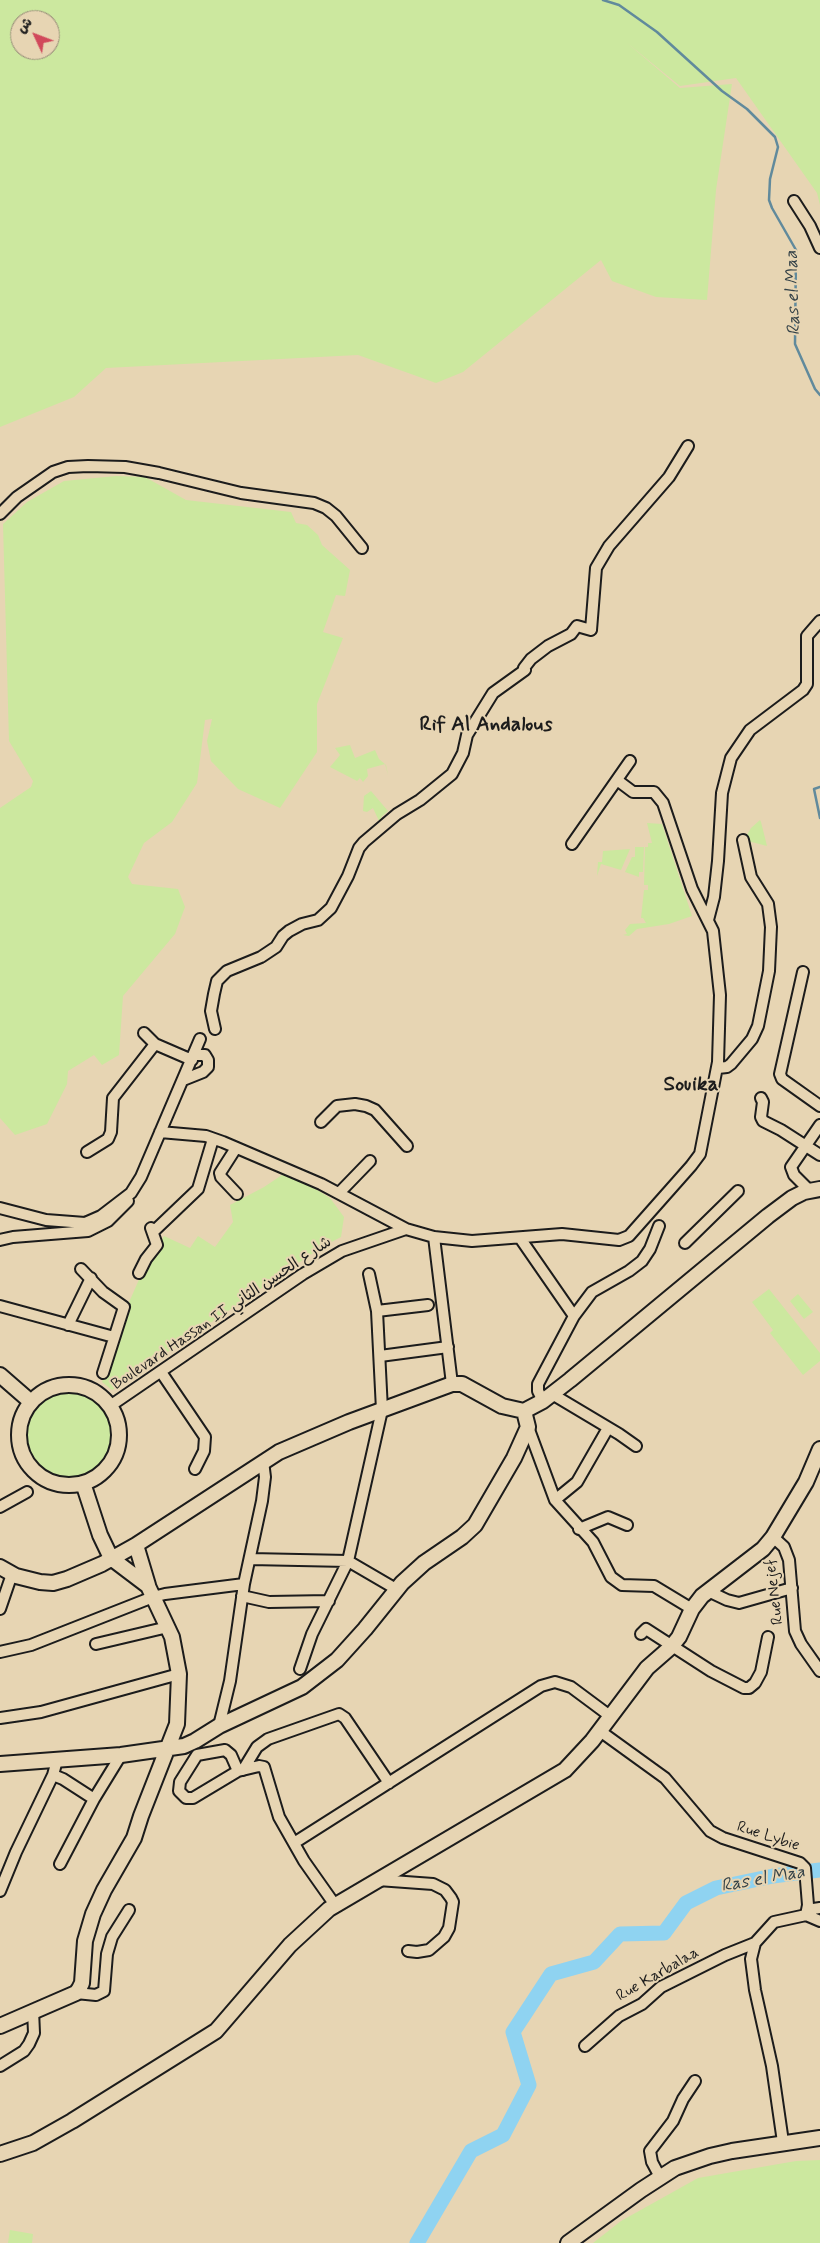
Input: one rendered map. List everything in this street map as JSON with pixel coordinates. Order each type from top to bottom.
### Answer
[{"type":"street","points":[[794,202],[810,226],[820,248]]},
{"type":"street","points":[[215,1029],[211,1011],[217,981],[227,971],[261,957],[276,947],[289,931],[302,924],[318,920],[331,908],[348,878],[359,848],[364,842],[397,814],[420,800],[452,774],[463,753],[467,735],[493,693],[525,670],[524,668],[531,659],[548,646],[572,634],[577,626],[591,630],[596,568],[608,546],[669,477],[688,446]]},
{"type":"street","points":[[0,514],[17,497],[42,478],[61,469],[88,466],[125,467],[160,473],[241,493],[314,504],[326,508],[336,516],[362,548]]},
{"type":"street","points":[[708,920],[714,896],[720,846],[722,794],[731,758],[750,730],[803,690],[807,684],[807,636],[820,621]]},
{"type":"street","points":[[572,844],[630,761]]},
{"type":"street","points":[[160,1132],[213,1138],[302,1175],[406,1229],[434,1237],[472,1241],[562,1234],[619,1240],[629,1236],[700,1154],[718,1068],[720,995],[713,931],[702,913],[692,890],[662,803],[654,792],[638,793],[626,788],[617,780]]},
{"type":"street","points":[[718,1068],[727,1068],[752,1039],[758,1026],[768,971],[771,928],[768,904],[751,877],[743,840]]},
{"type":"street","points":[[803,972],[780,1074],[782,1079],[820,1106]]},
{"type":"street","points":[[144,1033],[155,1044],[193,1058],[205,1055],[208,1060],[208,1066],[203,1072],[183,1080]]},
{"type":"street","points":[[0,1240],[12,1237],[88,1232],[99,1227],[125,1205],[141,1177],[200,1039]]},
{"type":"street","points":[[87,1152],[108,1139],[111,1132],[113,1098],[155,1044]]},
{"type":"street","points":[[761,1098],[763,1102],[761,1116],[763,1121],[820,1155]]},
{"type":"street","points":[[321,1122],[338,1106],[360,1104],[373,1108],[408,1146]]},
{"type":"street","points":[[815,1190],[794,1175],[792,1170],[793,1163],[820,1125]]},
{"type":"street","points":[[140,1273],[146,1259],[157,1245],[152,1229],[198,1189],[213,1138]]},
{"type":"street","points":[[236,1148],[220,1173],[221,1177],[237,1194]]},
{"type":"street","points":[[339,1193],[370,1161]]},
{"type":"street","points":[[0,1609],[6,1571],[40,1582],[67,1579],[136,1545],[263,1461],[312,1437],[382,1410],[452,1384],[462,1384],[502,1406],[524,1410],[547,1398],[768,1216],[792,1198],[815,1190]]},
{"type":"street","points":[[685,1243],[738,1191]]},
{"type":"street","points":[[0,1208],[46,1220],[85,1223],[94,1221],[131,1193]]},
{"type":"street","points":[[636,1446],[608,1428],[547,1398],[538,1390],[538,1384],[574,1316],[592,1292],[642,1261],[650,1249],[659,1226]]},
{"type":"street","name":"Boulevard Hassan II شارع الحسن الثاني","points":[[110,1406],[326,1260],[342,1251],[406,1229]]},
{"type":"street","points":[[434,1237],[452,1384]]},
{"type":"street","points":[[520,1238],[574,1316]]},
{"type":"street","points":[[81,1269],[102,1292],[124,1308],[103,1373]]},
{"type":"street","points":[[300,1669],[312,1634],[348,1561],[382,1410],[377,1311],[369,1274]]},
{"type":"street","points":[[68,1325],[91,1278]]},
{"type":"street","points":[[377,1311],[428,1305]]},
{"type":"street","points":[[0,1306],[114,1338]]},
{"type":"street","points":[[380,1356],[448,1347]]},
{"type":"street","points":[[160,1372],[205,1437],[204,1451],[195,1469]]},
{"type":"street","points":[[0,1375],[31,1402]]},
{"type":"street","points":[[68,1385],[88,1388],[97,1393],[110,1406],[118,1423],[119,1433],[115,1454],[102,1472],[83,1483],[65,1485],[48,1481],[33,1471],[22,1455],[18,1437],[21,1418],[31,1402],[48,1389],[68,1385]]},
{"type":"street","points":[[524,1410],[528,1427],[555,1500],[578,1528],[593,1542],[606,1571],[616,1582],[622,1585],[654,1586],[692,1609]]},
{"type":"street","points":[[0,1764],[121,1755],[195,1742],[219,1726],[302,1687],[338,1660],[396,1589],[424,1563],[462,1537],[475,1525],[514,1458],[528,1427]]},
{"type":"street","points":[[555,1500],[577,1482],[608,1428]]},
{"type":"street","points":[[1,2154],[33,2143],[72,2121],[216,2031],[290,1945],[335,1905],[565,1770],[600,1731],[647,1668],[671,1647],[679,1636],[692,1609],[708,1591],[763,1549],[774,1537],[806,1482],[820,1449]]},
{"type":"street","points":[[219,1726],[230,1681],[244,1584],[264,1489],[263,1461]]},
{"type":"street","points":[[83,1483],[100,1535],[111,1558],[151,1592]]},
{"type":"street","points":[[0,1507],[27,1492]]},
{"type":"street","points":[[578,1528],[608,1518],[627,1525]]},
{"type":"street","name":"Rue Nejef","points":[[774,1537],[784,1547],[787,1554],[795,1631],[801,1644],[820,1671]]},
{"type":"street","points":[[76,1993],[82,1983],[85,1941],[93,1914],[104,1890],[134,1838],[177,1724],[179,1674],[176,1651],[168,1627],[151,1592],[136,1545]]},
{"type":"street","points":[[250,1559],[348,1561],[396,1589]]},
{"type":"street","points":[[0,1652],[31,1645],[151,1592],[165,1594],[244,1584]]},
{"type":"street","points":[[708,1591],[727,1600],[739,1603],[792,1588]]},
{"type":"street","points":[[242,1596],[270,1602],[329,1601]]},
{"type":"street","points":[[96,1644],[168,1627]]},
{"type":"street","points":[[641,1634],[646,1629],[671,1647],[744,1688],[749,1688],[761,1672],[768,1637]]},
{"type":"street","points":[[0,1718],[41,1712],[179,1674]]},
{"type":"street","points":[[294,1843],[541,1686],[555,1682],[571,1687],[610,1716]]},
{"type":"street","points":[[241,1770],[256,1747],[268,1739],[339,1714],[344,1718],[389,1783]]},
{"type":"street","name":"Rue Lybie","points":[[600,1731],[665,1778],[710,1831],[738,1843],[800,1863],[806,1872],[807,1910]]},
{"type":"street","points":[[241,1770],[231,1755],[225,1750],[197,1755],[180,1782],[179,1791],[186,1798],[193,1798],[241,1770],[259,1766],[264,1767],[279,1817],[335,1905]]},
{"type":"street","points":[[60,1864],[94,1799],[121,1755]]},
{"type":"street","points":[[0,1892],[16,1852],[53,1776],[57,1760]]},
{"type":"street","points":[[53,1776],[63,1779],[94,1799]]},
{"type":"street","points":[[377,1880],[433,1884],[445,1890],[453,1902],[449,1928],[444,1937],[429,1950],[423,1952],[408,1951]]},
{"type":"street","points":[[783,2142],[772,2066],[752,1969],[752,1950],[755,1943],[774,1922],[807,1910],[820,1908]]},
{"type":"street","points":[[0,2026],[76,1993],[96,1995],[104,1991],[107,1954],[112,1937],[129,1910]]},
{"type":"street","points":[[807,1910],[820,1921]]},
{"type":"street","name":"Rue Karbalaa","points":[[585,2046],[619,2016],[642,2004],[661,1987],[716,1959],[755,1943]]},
{"type":"street","points":[[0,2066],[24,2051],[29,2044],[34,2033],[34,2010]]},
{"type":"street","points":[[660,2177],[652,2162],[650,2151],[673,2121],[683,2099],[695,2081]]},
{"type":"street","points":[[568,2243],[660,2177],[691,2162],[710,2156],[783,2142],[820,2138]]},
{"type":"green space","points":[[0,0],[820,0],[820,205],[817,193],[736,78],[680,86],[626,42],[680,88],[732,84],[716,190],[707,300],[656,297],[612,281],[601,260],[463,372],[436,383],[358,355],[106,368],[74,397],[0,427]]},
{"type":"green space","points":[[116,476],[145,477],[186,500],[291,512],[296,523],[307,525],[318,535],[322,545],[350,570],[345,596],[336,595],[323,632],[343,638],[317,704],[317,752],[280,808],[238,789],[211,761],[207,741],[212,719],[205,720],[197,783],[172,822],[144,843],[128,877],[132,884],[178,889],[185,907],[175,934],[123,996],[119,1055],[102,1065],[94,1055],[68,1071],[67,1084],[47,1124],[15,1135],[0,1118],[0,808],[31,787],[33,781],[9,741],[3,524],[27,502],[64,481]]},
{"type":"green space","points":[[350,745],[355,758],[375,750],[379,759],[385,764],[367,769],[368,776],[363,782],[360,778],[357,781],[330,767],[340,755],[335,748]]},
{"type":"green space","points":[[371,791],[388,811],[381,817],[383,820],[380,823],[373,808],[367,812],[363,811],[364,796]]},
{"type":"green space","points":[[760,820],[767,846],[744,840],[751,828]]},
{"type":"green space","points":[[647,823],[662,824],[692,916],[669,924],[637,929],[629,936],[623,935],[627,934],[625,930],[630,924],[646,923],[641,918],[644,890],[648,890],[648,885],[644,885],[645,847],[648,847],[648,843],[652,843]]},
{"type":"green space","points":[[635,847],[644,847],[643,872],[639,872],[639,877],[625,872],[632,857],[635,857]]},
{"type":"green space","points":[[630,849],[621,870],[601,864],[597,876],[598,862],[602,862],[603,851]]},
{"type":"green space","points":[[282,1175],[303,1181],[330,1198],[344,1217],[341,1237],[322,1247],[112,1390],[102,1382],[126,1309],[149,1257],[158,1247],[164,1236],[190,1248],[198,1236],[215,1247],[233,1222],[230,1205]]},
{"type":"green space","points":[[769,1289],[820,1353],[820,1361],[803,1375],[770,1333],[773,1330],[752,1302]]},
{"type":"green space","points":[[798,1294],[813,1312],[804,1319],[790,1301]]},
{"type":"green space","points":[[59,1390],[77,1390],[93,1397],[106,1410],[113,1426],[113,1444],[106,1460],[93,1473],[77,1480],[59,1480],[43,1473],[30,1460],[23,1444],[23,1426],[30,1410],[43,1397]]},
{"type":"green space","points":[[820,2160],[820,2243],[593,2243],[621,2221],[698,2178],[796,2161]]},
{"type":"green space","points":[[10,2230],[33,2234],[32,2243],[8,2243]]},
{"type":"waterway","name":"Ras el Maa","points":[[603,0],[619,5],[657,32],[722,91],[747,109],[775,137],[778,147],[770,179],[769,200],[796,250],[795,344],[815,389],[820,395]]},
{"type":"waterway","name":"Ras el Maa","points":[[820,787],[814,789],[820,818]]},
{"type":"waterway","name":"Ras el Maa","points":[[417,2243],[471,2151],[503,2135],[529,2085],[513,2032],[551,1974],[594,1962],[620,1934],[664,1933],[686,1903],[716,1888],[773,1876],[820,1870]]},
{"type":"district","name":"Rif Al Andalous","points":[[486,726]]},
{"type":"district","name":"Souika","points":[[691,1086]]}]
